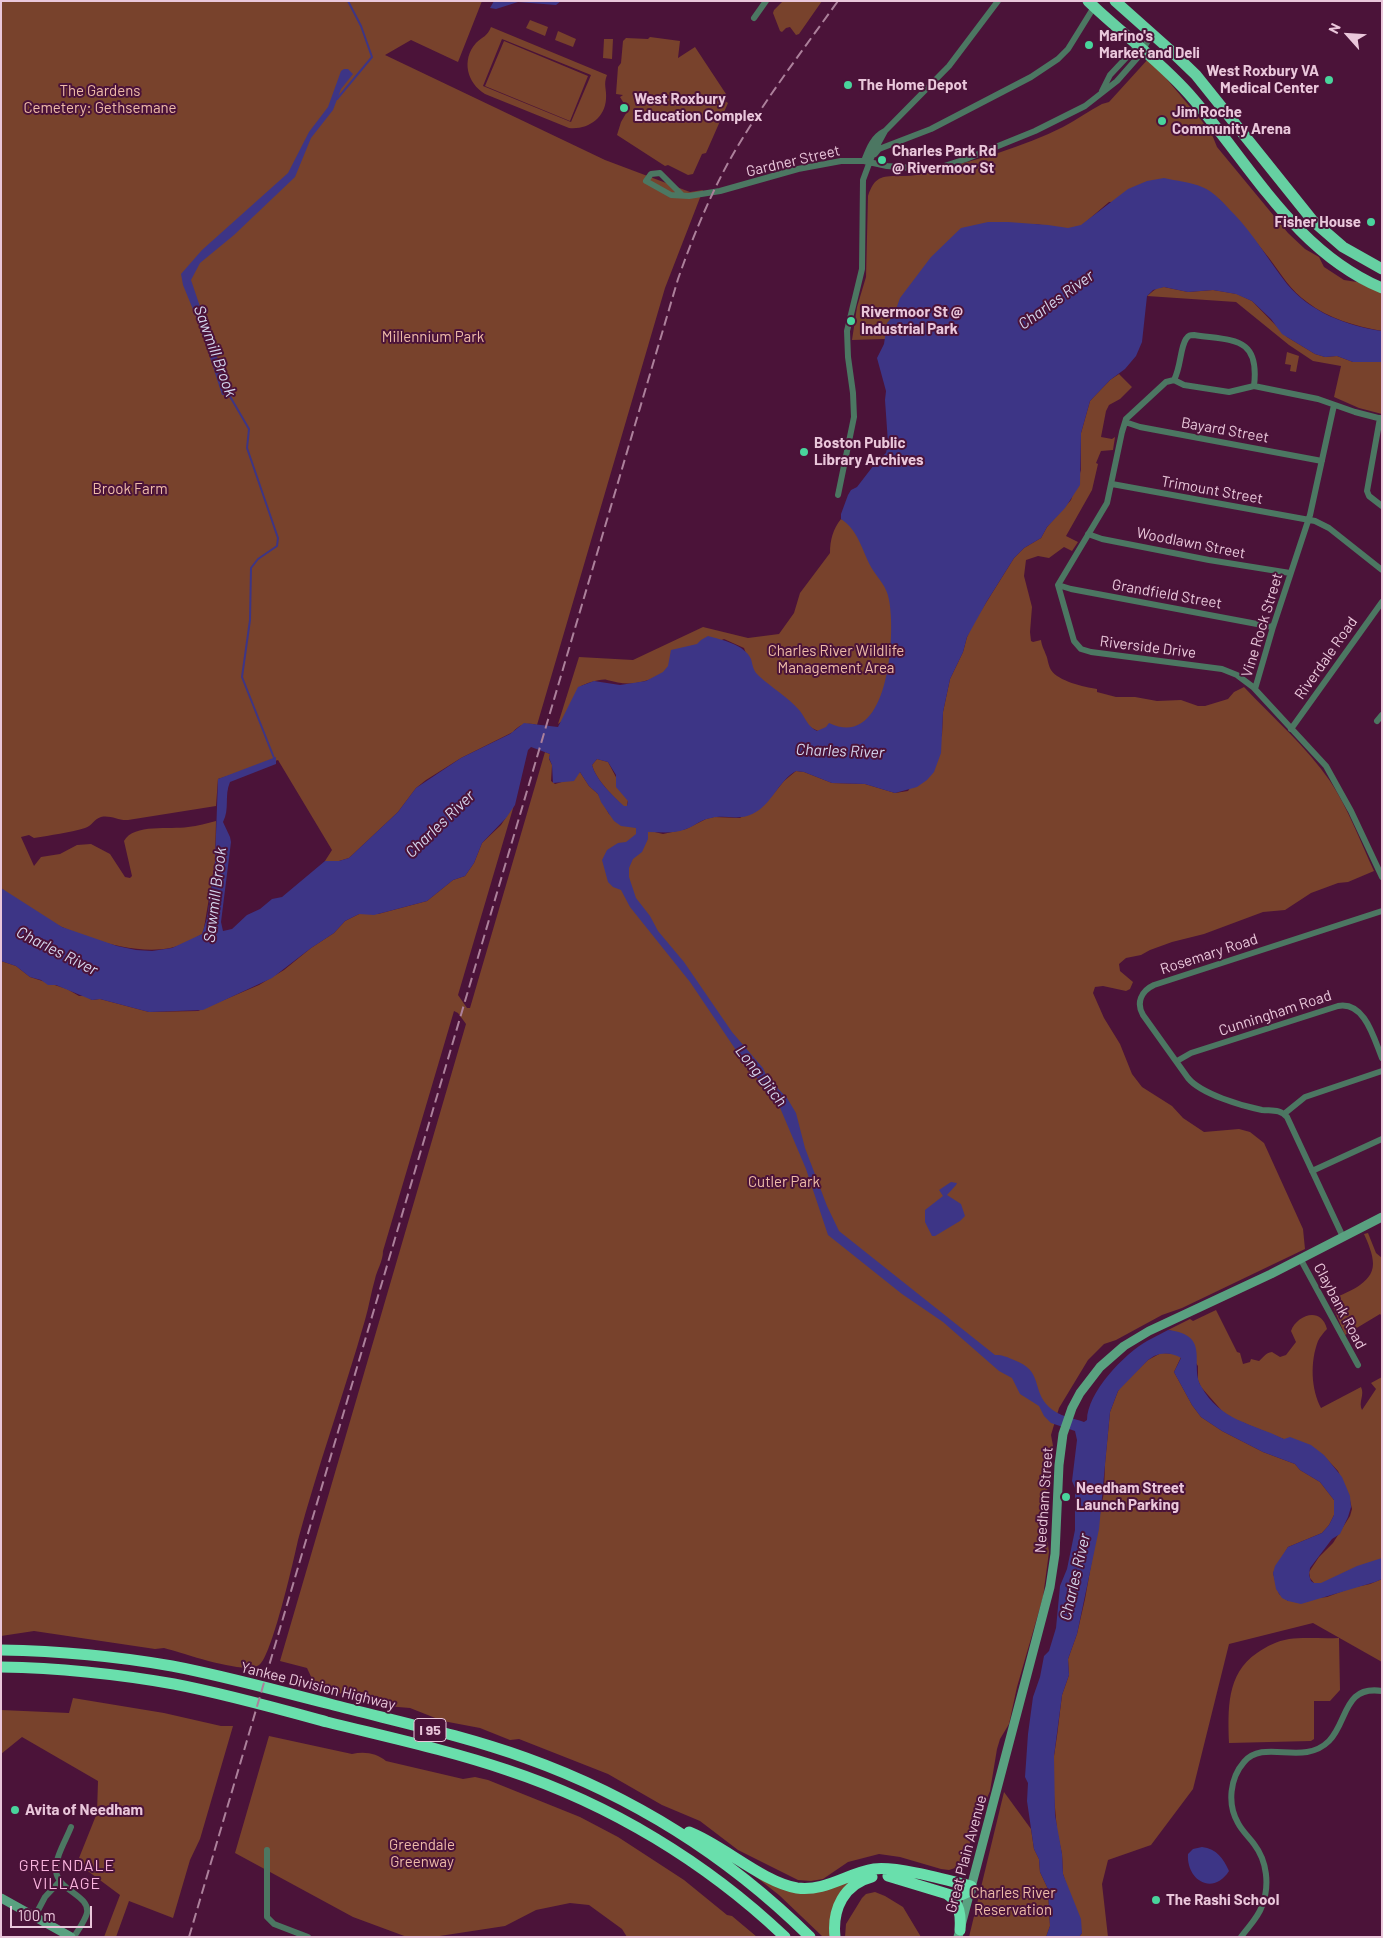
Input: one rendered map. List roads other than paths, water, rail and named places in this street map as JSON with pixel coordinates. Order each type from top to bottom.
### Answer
[{"type":"highway","points":[[1115,1],[1198,78],[1313,221],[1343,247],[1382,270]]},
{"type":"highway","points":[[1091,4],[1171,75],[1189,94],[1293,224],[1310,242],[1333,261],[1382,288]]},
{"type":"highway","points":[[1333,261],[1343,247]]},
{"type":"highway","name":"Yankee Division Highway","points":[[1,1650],[93,1655],[174,1666],[246,1682],[448,1734],[516,1754],[563,1772],[619,1798],[663,1822],[739,1874],[810,1937]]},
{"type":"highway","name":"I 95","points":[[1,1667],[96,1673],[195,1689],[440,1751],[507,1770],[590,1804],[652,1837],[720,1882],[785,1937]]},
{"type":"highway","points":[[663,1822],[696,1835],[773,1879],[796,1887],[817,1887],[868,1870],[880,1869],[897,1870],[971,1888]]},
{"type":"highway","points":[[835,1937],[834,1920],[839,1902],[850,1889],[864,1879],[876,1876],[889,1876],[945,1894],[958,1896],[971,1888]]},
{"type":"highway","points":[[945,1894],[958,1905],[959,1934]]},
{"type":"main road","name":"Needham Street","points":[[1000,1779],[1053,1574],[1059,1460],[1063,1434],[1080,1393],[1093,1374],[1108,1358],[1124,1346],[1149,1332],[1301,1260],[1382,1217]]},
{"type":"main road","name":"Great Plain Avenue","points":[[959,1934],[1000,1779]]},
{"type":"main road","points":[[1,1898],[35,1916],[54,1933],[72,1937]]},
{"type":"street","points":[[754,18],[766,1]]},
{"type":"street","points":[[838,494],[854,417],[847,331],[862,269],[863,180],[867,161],[885,131],[949,66],[998,1]]},
{"type":"street","points":[[867,161],[880,149],[931,129],[1031,77],[1058,59],[1068,49],[1091,4]]},
{"type":"street","name":"Gardner Street","points":[[682,195],[660,173],[651,174],[646,182],[671,195],[689,196],[720,191],[798,169],[841,161],[867,161],[911,168],[941,167],[966,159],[1066,117],[1086,106],[1117,81],[1140,47],[1152,34]]},
{"type":"street","points":[[1058,585],[1106,506],[1125,422],[1132,413],[1164,384],[1174,380],[1180,368],[1188,336],[1194,335],[1237,342],[1246,347],[1252,354],[1255,363],[1254,386]]},
{"type":"street","points":[[1174,380],[1184,385],[1229,392],[1254,386],[1312,398],[1354,412],[1381,418],[1367,491],[1369,496],[1382,506]]},
{"type":"street","name":"Vine Rock Street","points":[[1334,405],[1309,520],[1273,627],[1256,689],[1316,755],[1332,776],[1382,877]]},
{"type":"street","name":"Bayard Street","points":[[1125,422],[1140,428],[1322,461]]},
{"type":"street","name":"Trimount Street","points":[[1112,484],[1309,520],[1329,528],[1382,570]]},
{"type":"street","name":"Woodlawn Street","points":[[1088,534],[1102,539],[1209,560],[1290,573]]},
{"type":"street","name":"Grandfield Street","points":[[1058,585],[1273,627]]},
{"type":"street","name":"Riverside Drive","points":[[1058,585],[1070,632],[1081,649],[1091,652],[1222,669],[1237,675],[1256,689]]},
{"type":"street","name":"Riverdale Road","points":[[1291,729],[1382,602]]},
{"type":"street","name":"Rosemary Road","points":[[1284,1114],[1259,1109],[1204,1092],[1191,1082],[1141,1012],[1141,998],[1148,988],[1382,911]]},
{"type":"street","name":"Cunningham Road","points":[[1177,1061],[1191,1053],[1341,1005],[1352,1007],[1362,1015],[1382,1058]]},
{"type":"street","points":[[1343,1237],[1290,1122],[1284,1114],[1304,1097],[1382,1071]]},
{"type":"street","points":[[1312,1171],[1382,1139]]},
{"type":"street","name":"Claybank Road","points":[[1301,1260],[1358,1365]]},
{"type":"street","points":[[1240,1937],[1260,1911],[1267,1883],[1266,1869],[1261,1856],[1239,1825],[1232,1809],[1232,1787],[1240,1768],[1248,1758],[1257,1753],[1301,1754],[1319,1749],[1333,1736],[1345,1709],[1354,1698],[1366,1691],[1382,1691]]},
{"type":"street","points":[[71,1827],[56,1866],[60,1881],[83,1900],[87,1907],[86,1916],[72,1937]]},
{"type":"street","points":[[267,1850],[267,1917],[274,1924],[308,1937]]},
{"type":"street","points":[[35,1916],[45,1897],[60,1881]]},
{"type":"water","points":[[494,1],[561,1],[556,5],[518,2],[496,9],[490,8]]},
{"type":"water","points":[[348,69],[353,74],[341,89],[333,110],[311,138],[295,177],[234,235],[200,263],[191,280],[230,395],[222,395],[201,329],[183,285],[181,274],[202,250],[288,173],[309,132],[328,107],[341,71]]},
{"type":"water","points":[[1164,178],[1193,184],[1211,192],[1241,222],[1296,294],[1330,316],[1369,329],[1382,331],[1382,362],[1353,362],[1337,356],[1325,357],[1315,354],[1282,334],[1271,319],[1252,301],[1236,294],[1213,290],[1188,292],[1164,287],[1153,290],[1147,296],[1142,342],[1136,356],[1125,369],[1110,380],[1090,401],[1081,433],[1080,485],[1065,508],[1047,527],[1041,538],[1024,548],[1014,558],[967,637],[963,652],[950,679],[943,712],[941,753],[934,772],[927,780],[917,787],[895,793],[865,784],[832,783],[804,772],[796,771],[785,779],[764,806],[753,814],[741,817],[707,819],[677,832],[648,832],[648,839],[642,852],[633,859],[629,868],[629,877],[636,898],[650,916],[658,931],[684,962],[732,1032],[763,1068],[767,1077],[787,1098],[796,1113],[805,1148],[827,1206],[839,1231],[995,1355],[1023,1364],[1034,1375],[1040,1394],[1049,1407],[1061,1415],[1084,1422],[1087,1420],[1093,1398],[1100,1387],[1108,1375],[1128,1355],[1147,1341],[1168,1330],[1182,1333],[1195,1344],[1198,1377],[1201,1386],[1217,1407],[1238,1420],[1284,1439],[1290,1437],[1311,1445],[1324,1455],[1342,1477],[1350,1496],[1351,1507],[1340,1534],[1332,1539],[1310,1568],[1309,1575],[1311,1581],[1321,1583],[1357,1566],[1382,1558],[1382,1579],[1375,1582],[1301,1604],[1282,1598],[1276,1589],[1273,1573],[1275,1566],[1288,1547],[1322,1533],[1334,1515],[1334,1500],[1320,1482],[1300,1470],[1295,1464],[1263,1452],[1222,1431],[1201,1417],[1192,1405],[1174,1372],[1181,1358],[1178,1356],[1164,1354],[1154,1356],[1118,1391],[1110,1412],[1099,1529],[1077,1634],[1068,1659],[1069,1675],[1062,1695],[1054,1756],[1055,1815],[1062,1854],[1063,1874],[1081,1919],[1082,1933],[1079,1937],[1046,1937],[1050,1926],[1048,1889],[1040,1872],[1039,1859],[1034,1849],[1027,1801],[1028,1783],[1025,1777],[1033,1697],[1040,1677],[1044,1656],[1049,1651],[1056,1628],[1060,1586],[1067,1569],[1075,1530],[1075,1488],[1072,1481],[1077,1440],[1075,1431],[1051,1423],[1044,1416],[1039,1406],[1020,1394],[1012,1378],[999,1371],[943,1322],[902,1294],[828,1235],[806,1169],[778,1103],[744,1062],[690,982],[630,907],[621,890],[613,887],[608,882],[602,860],[607,850],[618,843],[626,842],[636,834],[636,828],[621,826],[614,821],[598,794],[589,786],[580,772],[574,781],[553,783],[550,754],[531,747],[528,750],[515,805],[506,818],[482,843],[474,863],[465,876],[453,880],[427,901],[374,915],[359,914],[345,921],[334,933],[272,978],[203,1010],[149,1012],[100,999],[92,1000],[56,985],[48,985],[41,980],[30,977],[16,966],[1,961],[1,888],[62,927],[117,946],[152,951],[172,948],[202,934],[207,918],[215,862],[218,779],[276,757],[276,764],[230,782],[228,787],[226,812],[223,822],[231,842],[221,922],[223,931],[232,929],[247,915],[260,909],[272,899],[282,897],[325,861],[339,861],[349,858],[398,812],[416,788],[461,758],[510,734],[524,723],[558,727],[578,687],[594,681],[620,685],[646,681],[663,672],[668,666],[671,650],[697,644],[708,636],[732,643],[748,654],[757,674],[795,706],[809,725],[817,731],[826,727],[829,723],[849,727],[865,721],[876,706],[884,685],[889,662],[891,616],[886,591],[871,567],[856,535],[841,519],[841,514],[851,490],[857,487],[877,461],[886,453],[888,443],[886,391],[877,358],[884,344],[887,323],[894,315],[900,298],[931,257],[961,228],[988,222],[1068,228],[1081,225],[1128,189],[1147,181]],"holes":[[[597,759],[608,762],[616,775],[616,787],[628,801],[627,806],[624,806],[605,787],[594,771],[592,765]]]},
{"type":"water","points":[[951,1182],[957,1183],[947,1195],[961,1204],[965,1216],[960,1221],[932,1236],[925,1222],[925,1210],[943,1196],[939,1190]]},
{"type":"water","points":[[1202,1847],[1216,1852],[1229,1871],[1222,1879],[1215,1883],[1201,1882],[1191,1871],[1188,1863],[1188,1854],[1193,1849]]},
{"type":"waterway","name":"Sawmill Brook","points":[[337,99],[372,57],[361,26],[348,1]]},
{"type":"waterway","name":"Sawmill Brook","points":[[228,393],[249,429],[247,448],[278,538],[277,546],[258,559],[251,568],[250,620],[242,677],[274,758]]},
{"type":"railway","points":[[189,1937],[678,279],[714,191],[740,142],[838,1]]},
{"type":"place","name":"Marino's Market and Deli","points":[[1089,45]]},
{"type":"place","name":"West Roxbury VA Medical Center","points":[[1329,80]]},
{"type":"place","name":"The Home Depot","points":[[848,85]]},
{"type":"place","name":"West Roxbury Education Complex","points":[[624,108]]},
{"type":"place","name":"Jim Roche Community Arena","points":[[1162,121]]},
{"type":"place","name":"Charles Park Rd @ Rivermoor St","points":[[882,160]]},
{"type":"place","name":"Fisher House","points":[[1371,222]]},
{"type":"place","name":"Rivermoor St @ Industrial Park","points":[[851,321]]},
{"type":"place","name":"Boston Public Library Archives","points":[[804,452]]},
{"type":"place","name":"Needham Street Launch Parking","points":[[1066,1497]]},
{"type":"place","name":"Avita of Needham","points":[[15,1810]]},
{"type":"place","name":"The Rashi School","points":[[1156,1900]]},
{"type":"district","name":"GREENDALE VILLAGE","points":[[67,1875]]},
{"type":"park label","name":"The Gardens Cemetery: Gethsemane","points":[[100,100]]},
{"type":"park label","name":"Millennium Park","points":[[433,337]]},
{"type":"park label","name":"Brook Farm","points":[[130,489]]},
{"type":"park label","name":"Charles River Wildlife Management Area","points":[[836,660]]},
{"type":"park label","name":"Cutler Park","points":[[784,1182]]},
{"type":"park label","name":"Greendale Greenway","points":[[422,1854]]},
{"type":"park label","name":"Charles River Reservation","points":[[1013,1902]]},
{"type":"water label","name":"Charles River","points":[[1056,300]]},
{"type":"water label","name":"Charles River","points":[[840,751]]},
{"type":"water label","name":"Charles River","points":[[440,824]]},
{"type":"water label","name":"Charles River","points":[[57,951]]},
{"type":"water label","name":"Long Ditch","points":[[761,1076]]},
{"type":"water label","name":"Charles River","points":[[1075,1577]]}]
